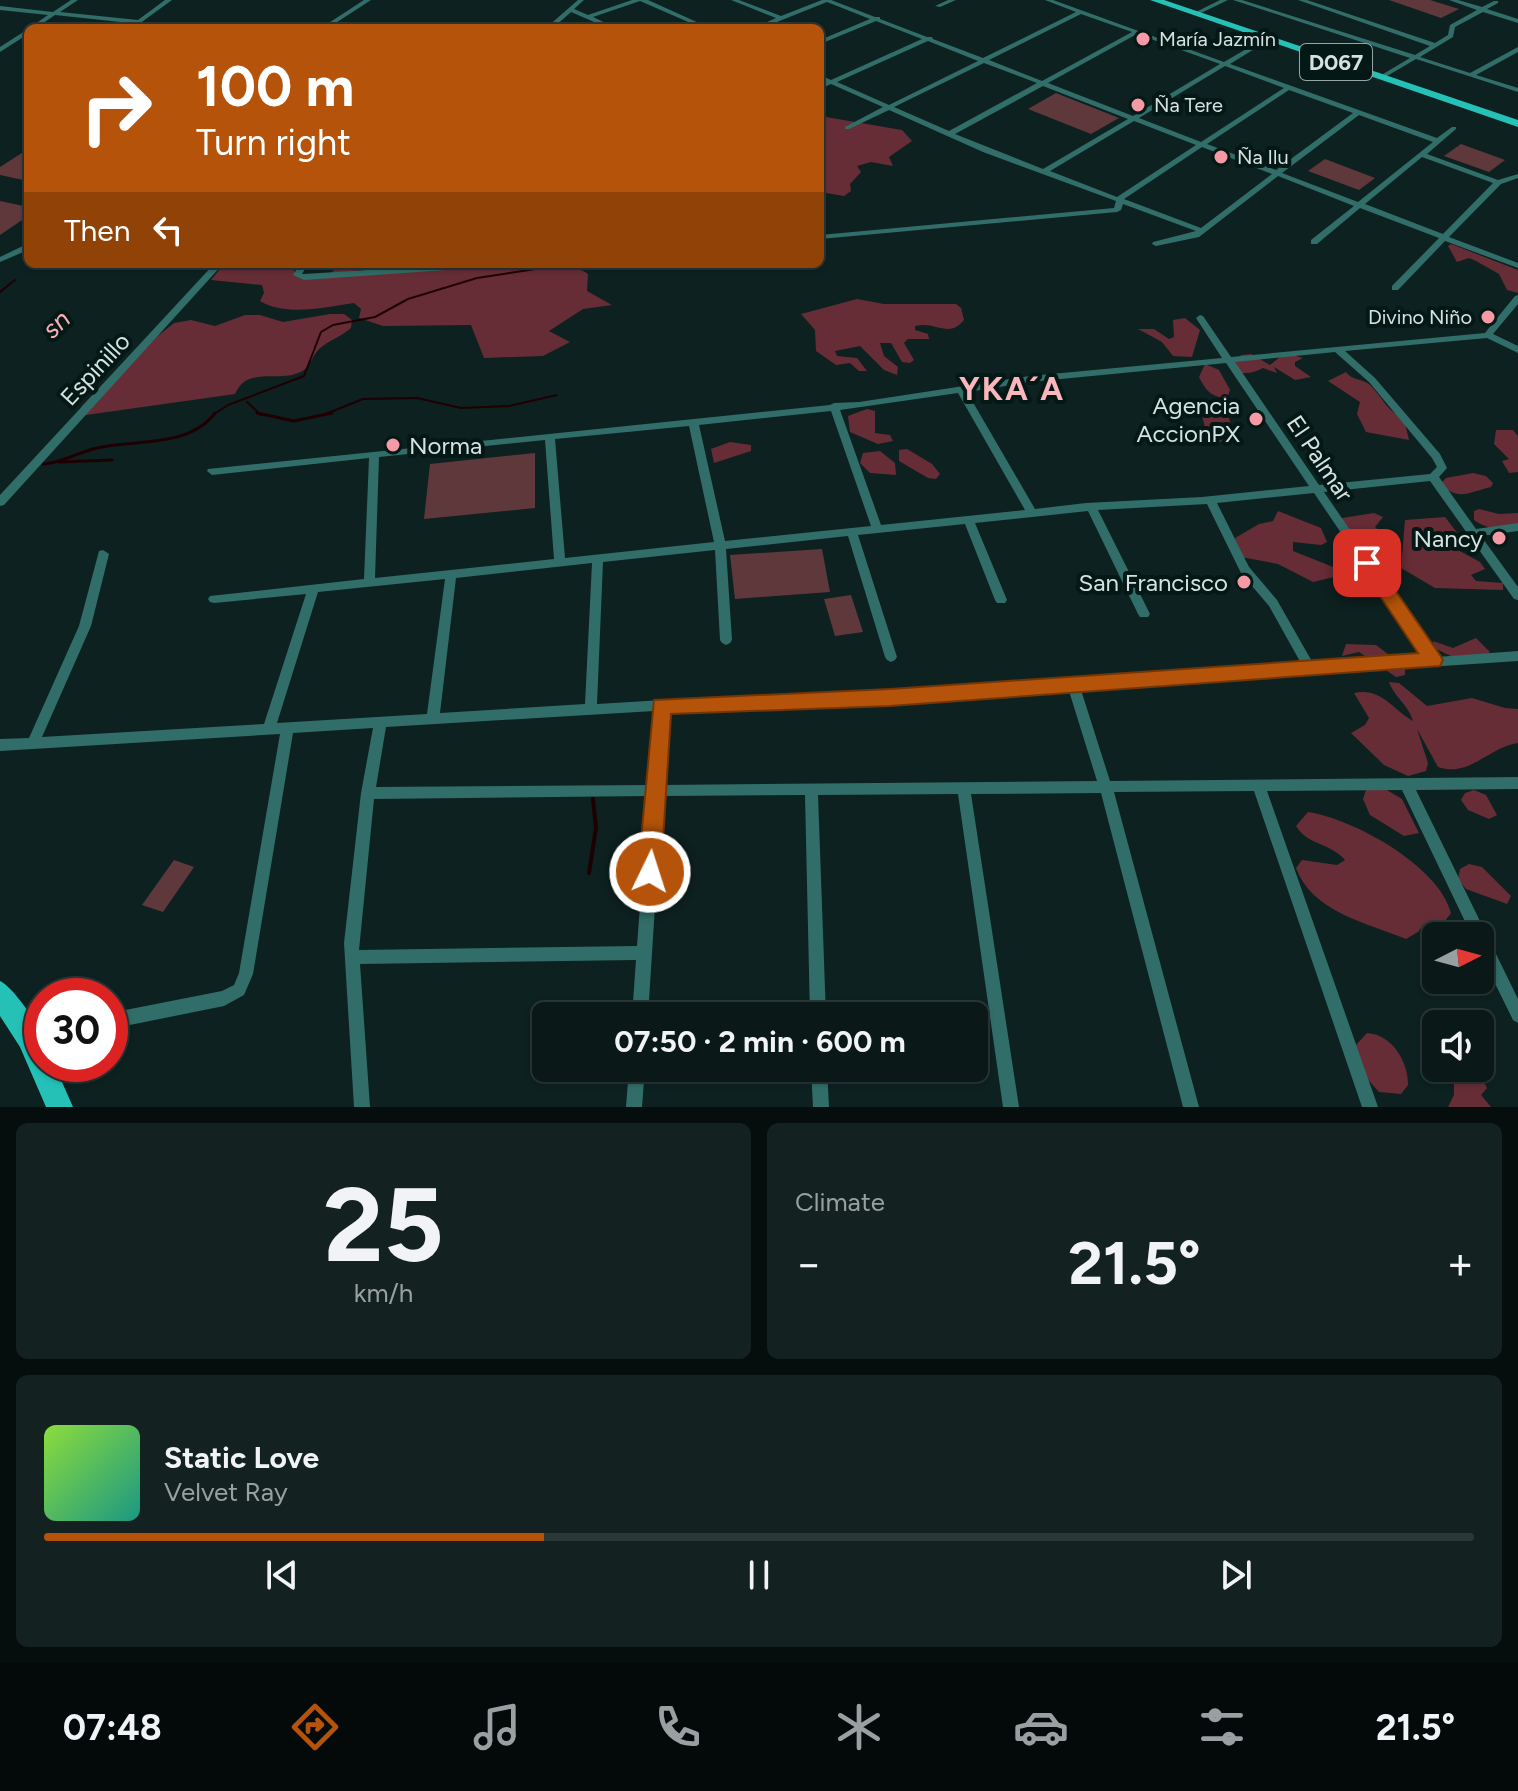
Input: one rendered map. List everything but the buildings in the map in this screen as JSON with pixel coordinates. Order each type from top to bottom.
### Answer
[{"type":"main road","name":"D067","points":[[1155,0],[1518,124]]},
{"type":"main road","points":[[0,993],[24,1022]]},
{"type":"main road","points":[[51,1082],[60,1107]]},
{"type":"street","points":[[38,24],[75,0]]},
{"type":"street","points":[[0,8],[139,22],[169,0]]},
{"type":"street","points":[[330,24],[368,0]]},
{"type":"street","points":[[553,24],[581,0]]},
{"type":"street","points":[[590,16],[641,0],[698,24]]},
{"type":"street","points":[[734,0],[781,18]]},
{"type":"street","points":[[767,24],[826,0],[1518,266]]},
{"type":"street","points":[[938,6],[953,0]]},
{"type":"street","points":[[1048,0],[1437,141]]},
{"type":"street","points":[[1195,14],[1225,0]]},
{"type":"street","points":[[1236,0],[1518,90]]},
{"type":"street","points":[[1301,0],[1435,45]]},
{"type":"street","points":[[1322,7],[1338,0]]},
{"type":"street","points":[[1452,0],[1518,21]]},
{"type":"street","points":[[1380,78],[1452,34],[1455,23],[1496,2]]},
{"type":"street","points":[[570,9],[605,24]]},
{"type":"street","points":[[847,128],[1081,12]]},
{"type":"street","points":[[824,40],[878,18]]},
{"type":"street","points":[[949,134],[1137,32]]},
{"type":"street","points":[[0,50],[24,34]]},
{"type":"street","points":[[824,85],[930,38]]},
{"type":"street","points":[[1043,172],[1267,39]]},
{"type":"street","points":[[1471,75],[1518,49]]},
{"type":"street","points":[[824,79],[1043,172],[1202,231]]},
{"type":"street","points":[[1120,201],[1289,87]]},
{"type":"street","points":[[1156,244],[1187,239],[1202,231],[1358,112]]},
{"type":"street","points":[[1314,242],[1454,128]]},
{"type":"street","points":[[1420,154],[1498,182]]},
{"type":"street","points":[[1395,288],[1498,182],[1518,176]]},
{"type":"street","points":[[824,237],[1112,211],[1120,208],[1120,201]]},
{"type":"street","points":[[0,260],[24,249]]},
{"type":"street","name":"Espinillo","points":[[0,502],[215,268]]},
{"type":"street","points":[[301,268],[297,275],[304,277],[442,268]]},
{"type":"street","points":[[1487,336],[1518,298]]},
{"type":"street","name":"El Palmar","points":[[1200,318],[1433,660]]},
{"type":"street","points":[[212,471],[550,438],[834,406],[1030,379],[1228,359],[1487,336],[1518,350]]},
{"type":"street","points":[[214,599],[1091,507],[1210,500],[1433,477],[1442,468],[1436,456],[1372,380],[1337,349]]},
{"type":"street","points":[[961,390],[1032,513]]},
{"type":"street","points":[[834,406],[877,529]]},
{"type":"street","points":[[693,421],[720,545],[726,640]]},
{"type":"street","points":[[550,438],[560,562]]},
{"type":"street","points":[[369,583],[374,456]]},
{"type":"street","points":[[1433,477],[1518,596]]},
{"type":"street","points":[[1210,500],[1245,570],[1273,603],[1311,670]]},
{"type":"street","points":[[1091,507],[1144,614]]},
{"type":"street","points":[[969,520],[1001,600]]},
{"type":"street","points":[[1474,533],[1518,527]]},
{"type":"street","points":[[852,532],[891,657]]},
{"type":"street","points":[[33,742],[85,626],[103,554]]},
{"type":"street","points":[[591,710],[598,558]]},
{"type":"street","points":[[433,720],[451,574]]},
{"type":"street","points":[[269,729],[313,589]]},
{"type":"street","points":[[0,745],[661,706],[890,698],[1518,656]]},
{"type":"street","points":[[1073,686],[1106,787],[1191,1107]]},
{"type":"street","points":[[641,1002],[661,706]]},
{"type":"street","points":[[362,1107],[352,957],[368,793],[380,723]]},
{"type":"street","points":[[128,1017],[224,998],[239,990],[246,974],[287,728]]},
{"type":"street","points":[[368,793],[1518,783]]},
{"type":"street","points":[[1406,784],[1473,922]]},
{"type":"street","points":[[1258,785],[1370,1107]]},
{"type":"street","points":[[964,788],[1011,1107]]},
{"type":"street","points":[[811,789],[818,1002]]},
{"type":"street","points":[[352,957],[644,953]]},
{"type":"street","points":[[1494,965],[1518,1015]]},
{"type":"street","points":[[634,1107],[636,1082]]},
{"type":"street","points":[[820,1082],[821,1107]]},
{"type":"shaded area","points":[[1389,0],[1430,0],[1459,9],[1441,18]]},
{"type":"shaded area","points":[[1056,93],[1119,118],[1091,134],[1028,109]]},
{"type":"shaded area","points":[[824,117],[902,130],[912,141],[889,157],[893,166],[871,162],[857,166],[861,172],[850,184],[851,191],[844,196],[824,193]]},
{"type":"shaded area","points":[[1461,144],[1505,160],[1489,172],[1444,156]]},
{"type":"shaded area","points":[[24,152],[24,180],[0,175],[0,167]]},
{"type":"shaded area","points":[[1325,159],[1375,178],[1359,190],[1308,171]]},
{"type":"shaded area","points":[[0,201],[24,206],[24,219],[0,235]]},
{"type":"shaded area","points":[[1451,244],[1518,270],[1518,293],[1507,290],[1499,274],[1476,261],[1469,258],[1457,262],[1448,246]]},
{"type":"shaded area","points":[[221,268],[295,268],[294,271],[302,276],[329,275],[336,268],[363,271],[364,268],[390,268],[395,271],[430,268],[575,268],[588,274],[587,291],[612,305],[583,309],[549,331],[570,342],[543,356],[484,358],[471,325],[383,326],[359,318],[361,309],[354,303],[306,310],[282,309],[260,301],[264,293],[262,285],[211,280]]},
{"type":"shaded area","points":[[857,299],[884,304],[956,304],[961,308],[964,320],[958,326],[947,329],[915,326],[915,330],[928,334],[929,339],[908,339],[904,343],[914,360],[910,363],[902,362],[891,343],[880,343],[884,356],[898,367],[897,375],[884,370],[860,346],[835,351],[837,356],[857,358],[867,371],[859,371],[850,363],[836,365],[816,351],[815,330],[801,314]]},
{"type":"shaded area","points":[[344,314],[352,320],[351,328],[319,349],[306,368],[295,374],[248,380],[235,394],[86,415],[81,407],[119,367],[174,323],[191,320],[215,326],[245,315],[260,315],[283,322]]},
{"type":"shaded area","points":[[1185,318],[1200,330],[1192,357],[1173,356],[1162,342],[1138,329],[1154,329],[1169,339],[1174,337],[1173,320]]},
{"type":"shaded area","points":[[1285,353],[1303,358],[1295,362],[1295,366],[1311,377],[1295,380],[1274,367],[1277,373],[1263,368],[1241,373],[1229,366],[1241,355],[1251,354],[1270,365]]},
{"type":"shaded area","points":[[1205,364],[1219,370],[1230,390],[1227,398],[1213,395],[1204,386],[1199,377]]},
{"type":"shaded area","points":[[1346,372],[1370,385],[1389,408],[1404,419],[1409,440],[1366,432],[1357,414],[1360,402],[1328,381]]},
{"type":"shaded area","points":[[1204,404],[1226,410],[1235,436],[1217,443],[1207,436],[1200,407]]},
{"type":"shaded area","points":[[867,409],[875,411],[875,433],[890,435],[893,441],[878,444],[850,432],[848,416]]},
{"type":"shaded area","points":[[1496,430],[1513,430],[1518,436],[1518,472],[1509,473],[1502,461],[1509,459],[1494,444]]},
{"type":"shaded area","points":[[730,442],[751,445],[751,451],[714,463],[711,449]]},
{"type":"shaded area","points":[[907,449],[932,464],[940,474],[936,479],[928,478],[899,461],[899,450]]},
{"type":"shaded area","points":[[880,451],[895,463],[896,475],[870,473],[860,463],[863,453]]},
{"type":"shaded area","points":[[535,453],[535,508],[424,519],[430,464]]},
{"type":"shaded area","points":[[1473,473],[1486,476],[1493,483],[1491,487],[1458,494],[1441,483],[1446,478]]},
{"type":"shaded area","points":[[1479,509],[1499,514],[1518,513],[1518,527],[1501,530],[1484,525],[1474,520],[1474,511]]},
{"type":"shaded area","points":[[1278,511],[1321,528],[1327,542],[1321,545],[1293,542],[1293,551],[1338,569],[1338,576],[1313,582],[1278,564],[1241,557],[1235,538],[1259,524],[1273,521]]},
{"type":"shaded area","points":[[1374,513],[1383,517],[1375,527],[1391,542],[1369,547],[1350,544],[1342,518]]},
{"type":"shaded area","points":[[1445,517],[1462,539],[1454,548],[1480,562],[1485,569],[1471,575],[1476,581],[1503,583],[1503,590],[1435,588],[1401,568],[1405,520]]},
{"type":"shaded area","points":[[822,549],[830,592],[735,599],[730,555]]},
{"type":"shaded area","points":[[851,595],[863,632],[835,636],[824,599]]},
{"type":"shaded area","points":[[1476,638],[1490,652],[1484,656],[1455,658],[1434,648],[1433,641],[1453,648]]},
{"type":"shaded area","points":[[1346,644],[1376,645],[1405,667],[1405,675],[1396,677],[1359,652],[1342,656]]},
{"type":"shaded area","points":[[1389,682],[1399,683],[1427,706],[1472,698],[1518,709],[1518,743],[1469,765],[1449,769],[1438,767],[1417,729],[1428,763],[1426,771],[1408,776],[1384,765],[1351,733],[1365,725],[1369,718],[1354,693],[1379,696],[1413,721]]},
{"type":"shaded area","points":[[1380,786],[1402,799],[1419,833],[1404,836],[1370,815],[1363,799],[1366,790]]},
{"type":"shaded area","points":[[1474,790],[1486,795],[1497,815],[1489,819],[1468,810],[1461,800],[1465,793]]},
{"type":"shaded area","points":[[1308,812],[1327,816],[1370,835],[1413,862],[1430,878],[1443,895],[1451,913],[1445,921],[1422,922],[1418,932],[1406,939],[1342,914],[1314,895],[1296,868],[1302,860],[1337,865],[1345,860],[1333,850],[1306,837],[1296,826]]},
{"type":"shaded area","points":[[174,860],[194,867],[163,912],[142,905]]},
{"type":"shaded area","points":[[1469,864],[1482,867],[1511,896],[1507,904],[1466,889],[1458,879],[1460,869]]},
{"type":"shaded area","points":[[1367,1033],[1391,1044],[1402,1059],[1408,1085],[1401,1094],[1379,1092],[1363,1074],[1356,1045]]},
{"type":"shaded area","points":[[1454,1082],[1484,1082],[1487,1088],[1481,1095],[1491,1107],[1448,1107],[1454,1095]]},
{"type":"waterway","points":[[213,415],[228,405],[304,376],[321,332],[333,325],[375,317],[408,299],[477,278],[542,268]]},
{"type":"waterway","points":[[0,292],[15,280]]},
{"type":"waterway","points":[[324,415],[363,399],[417,398],[461,408],[509,406],[557,395]]},
{"type":"waterway","points":[[247,402],[259,414]]},
{"type":"waterway","points":[[324,415],[332,413]]},
{"type":"waterway","points":[[259,414],[294,421],[324,415]]},
{"type":"waterway","points":[[43,464],[97,448],[176,437],[191,432],[213,415]]},
{"type":"waterway","points":[[59,462],[112,460]]},
{"type":"waterway","points":[[589,873],[596,828],[593,799]]},
{"type":"place","name":"María Jazmín","points":[[1143,39]]},
{"type":"place","name":"Ña Tere","points":[[1138,105]]},
{"type":"place","name":"Ña Ilu","points":[[1221,157]]},
{"type":"place","name":"Divino Niño","points":[[1488,317]]},
{"type":"place","name":"Agencia AccionPX","points":[[1256,419]]},
{"type":"place","name":"Norma","points":[[393,445]]},
{"type":"place","name":"Nancy","points":[[1499,538]]},
{"type":"place","name":"San Francisco","points":[[1244,582]]},
{"type":"district","name":"YKA´A","points":[[1012,389]]},
{"type":"route","points":[[650,872],[661,706],[730,701],[890,698],[1433,660],[1367,563]]},
{"type":"water label","name":"sn","points":[[56,324]]}]
